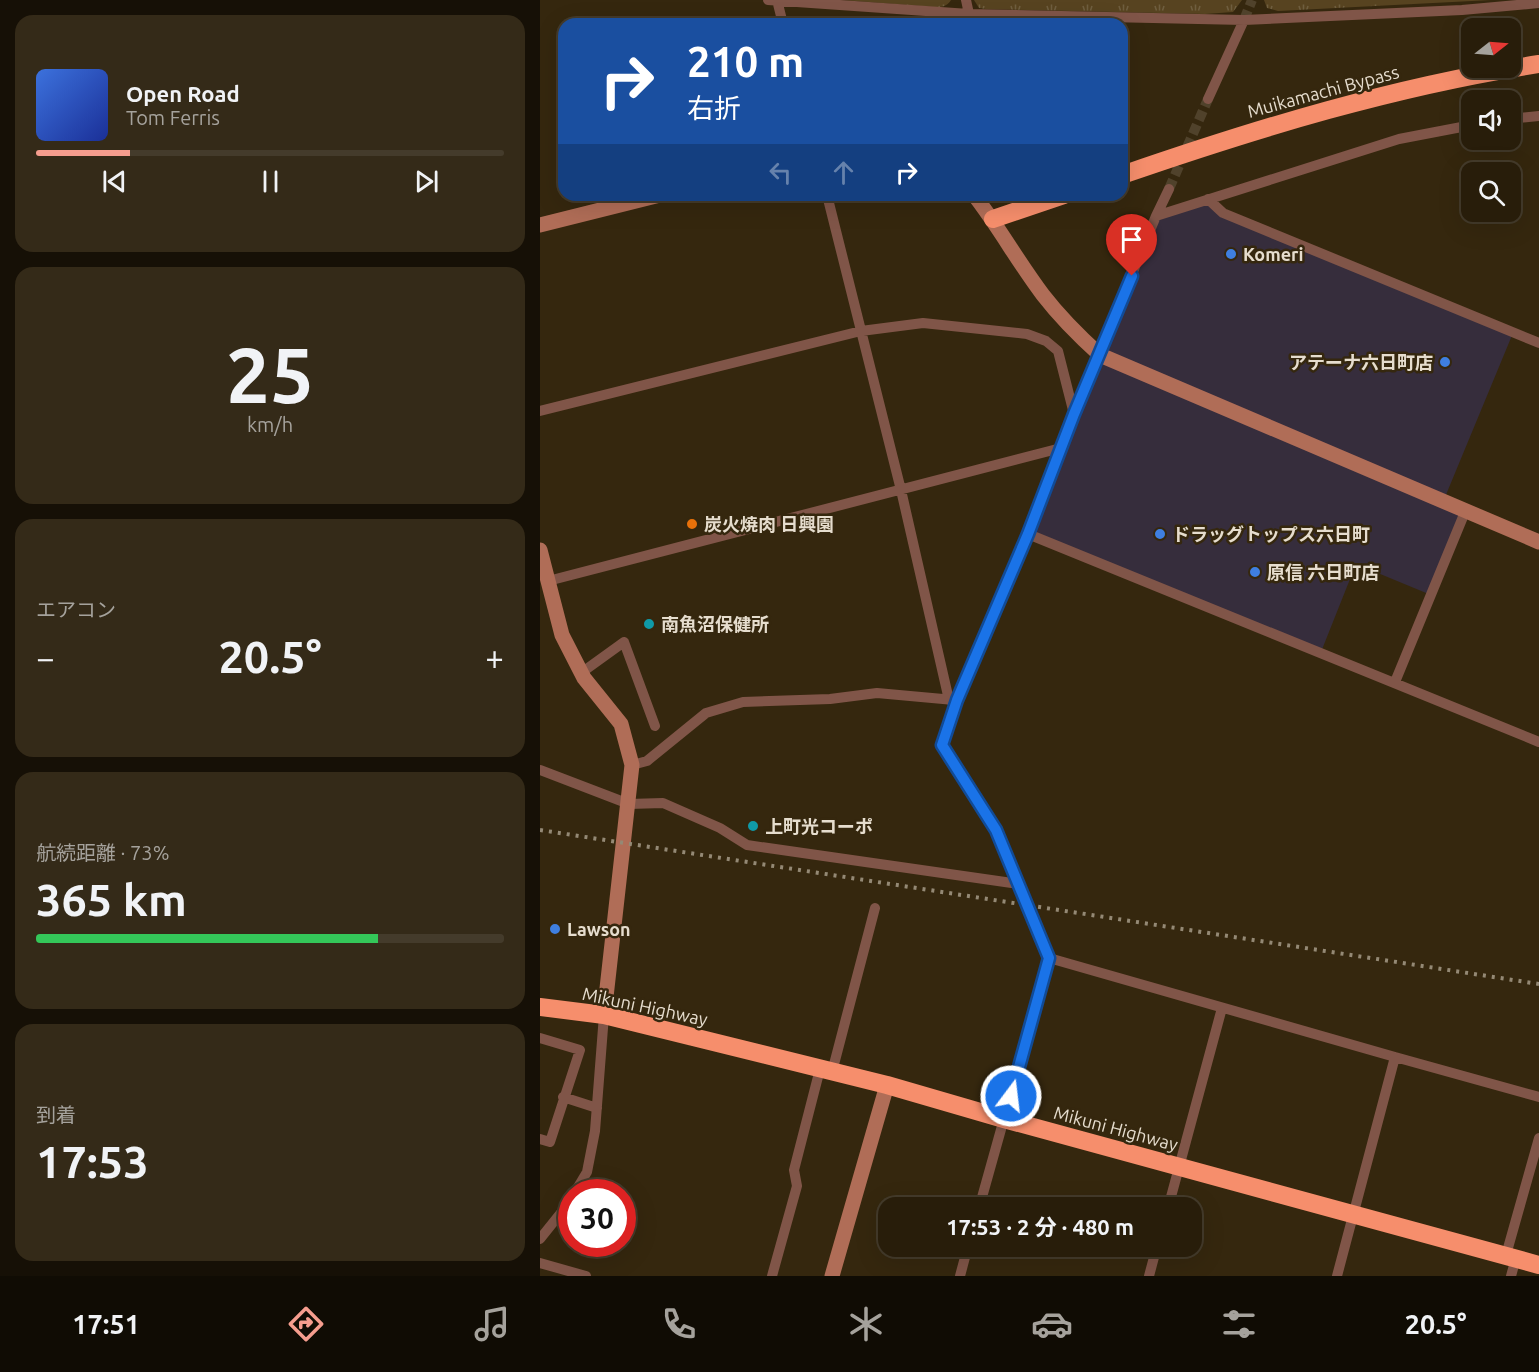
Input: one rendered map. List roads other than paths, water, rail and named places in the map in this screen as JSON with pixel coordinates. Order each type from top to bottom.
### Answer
[{"type":"highway","name":"Muikamachi Bypass","points":[[1128,173],[1263,128],[1381,95],[1456,78],[1539,64]]},
{"type":"highway","points":[[993,219],[1046,201]]},
{"type":"highway","name":"Mikuni Highway","points":[[540,1007],[604,1015],[887,1085],[1353,1214],[1511,1263],[1539,1265]]},
{"type":"street","points":[[781,18],[774,0],[969,14],[1244,20],[1462,10],[1539,3]]},
{"type":"street","points":[[966,0],[969,14]]},
{"type":"street","points":[[1208,99],[1244,20]]},
{"type":"street","points":[[1521,118],[1539,116]]},
{"type":"street","points":[[1156,216],[1398,139],[1461,127]]},
{"type":"street","points":[[982,1197],[1049,958],[996,830],[942,745],[953,700],[1028,534],[1074,414],[1169,189]]},
{"type":"street","points":[[1208,199],[1224,213],[1539,343]]},
{"type":"street","points":[[540,225],[636,201]]},
{"type":"street","points":[[828,201],[953,700]]},
{"type":"street","points":[[979,201],[1042,294],[1071,329],[1100,355],[1539,542]]},
{"type":"street","points":[[540,411],[861,331],[923,323],[1027,334],[1046,340],[1058,351],[1074,414]]},
{"type":"street","points":[[548,581],[1061,448]]},
{"type":"street","points":[[1395,682],[1465,512]]},
{"type":"street","points":[[1028,534],[1539,742]]},
{"type":"street","points":[[540,550],[562,635],[581,673],[621,724],[632,765],[604,1015],[595,1131],[587,1172],[583,1179]]},
{"type":"street","points":[[581,673],[624,642],[655,726]]},
{"type":"street","points":[[632,765],[647,761],[706,714],[743,702],[830,699],[877,693],[953,700]]},
{"type":"street","points":[[540,770],[629,804],[663,802],[720,828],[747,845],[1019,884]]},
{"type":"street","points":[[772,1276],[797,1186],[794,1170],[875,908]]},
{"type":"street","points":[[1049,958],[1539,1097]]},
{"type":"street","points":[[1171,1197],[1222,1008]]},
{"type":"street","points":[[540,1038],[580,1050],[550,1142],[540,1139]]},
{"type":"street","points":[[1336,1276],[1395,1057]]},
{"type":"street","points":[[832,1276],[887,1085]]},
{"type":"street","points":[[563,1097],[597,1108]]},
{"type":"street","points":[[1511,1263],[1539,1138]]},
{"type":"street","points":[[540,1239],[558,1216]]},
{"type":"street","points":[[960,1276],[965,1257]]},
{"type":"street","points":[[1149,1276],[1154,1257]]},
{"type":"street","points":[[540,1263],[586,1276]]},
{"type":"tunnel","points":[[1244,20],[1252,0]]},
{"type":"tunnel","points":[[1169,189],[1208,99]]},
{"type":"railway","points":[[540,830],[1539,984]]},
{"type":"place","name":"Komeri","points":[[1231,254]]},
{"type":"place","name":"アテーナ六日町店","points":[[1445,362]]},
{"type":"place","name":"炭火焼肉 日興園","points":[[692,524]]},
{"type":"place","name":"ドラッグトップス六日町","points":[[1160,534]]},
{"type":"place","name":"原信 六日町店","points":[[1255,572]]},
{"type":"place","name":"南魚沼保健所","points":[[649,624]]},
{"type":"place","name":"上町光コーポ","points":[[753,826]]},
{"type":"place","name":"Lawson","points":[[555,929]]}]
